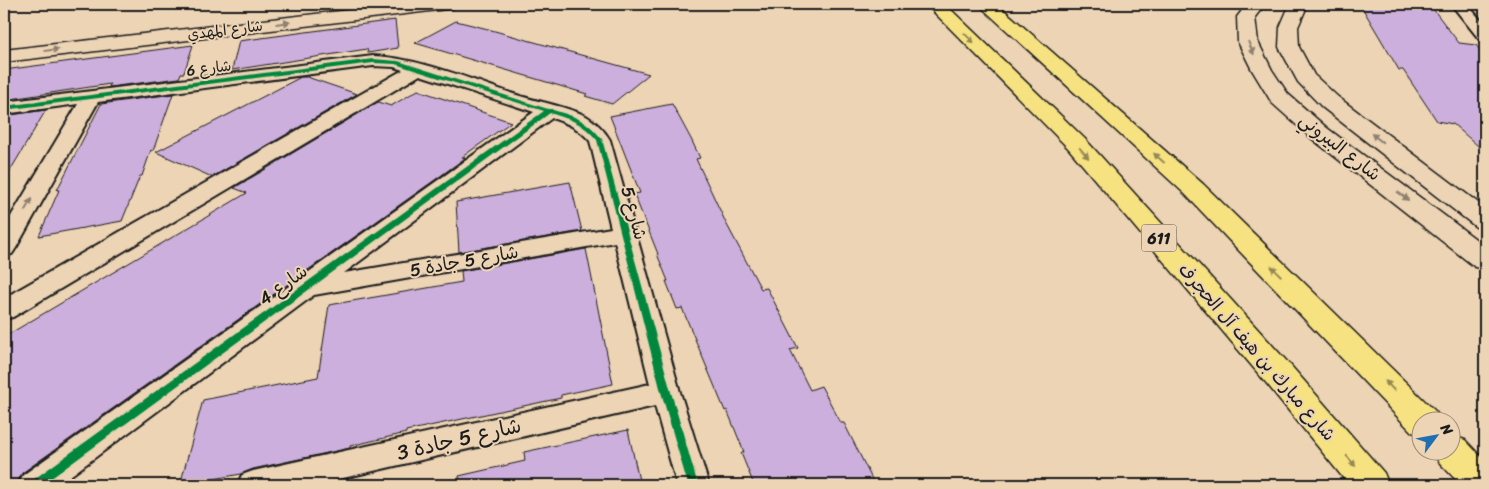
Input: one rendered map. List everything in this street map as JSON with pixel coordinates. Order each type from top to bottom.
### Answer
[{"type":"main road","name":"شارع مبارك بن هيف آل الحجرف","points":[[934,4],[1077,144],[1280,376],[1371,485]]},
{"type":"main road","points":[[987,4],[1194,189],[1414,412]]},
{"type":"main road","points":[[996,4],[1027,39]]},
{"type":"main road","points":[[1462,462],[1484,485]]},
{"type":"street","name":"شارع المهدي","points":[[4,40],[322,4]]},
{"type":"street","name":"شارع المهدي","points":[[4,56],[447,4]]},
{"type":"street","name":"شارع البيروني","points":[[1256,4],[1246,17],[1248,42],[1262,70],[1280,98],[1319,133],[1485,260]]},
{"type":"street","name":"شارع البيروني","points":[[1299,4],[1290,27],[1288,47],[1305,78],[1330,102],[1485,221]]},
{"type":"street","points":[[1459,4],[1485,34]]},
{"type":"street","name":"شارع 6","points":[[4,108],[373,61],[396,62],[418,69]]},
{"type":"street","points":[[4,310],[418,69]]},
{"type":"street","name":"شارع 5","points":[[418,69],[578,120],[591,129],[600,140],[666,392],[693,485]]},
{"type":"street","points":[[4,248],[92,96]]},
{"type":"street","name":"شارع 4","points":[[34,485],[550,110]]},
{"type":"street","name":"شارع 5 جادة 5","points":[[304,288],[624,233]]},
{"type":"street","name":"شارع 5 جادة 3","points":[[253,485],[666,392]]},
{"type":"building","points":[[1360,4],[1430,5],[1459,43],[1476,45],[1485,57],[1485,152],[1453,124],[1437,121],[1403,70],[1399,70]]},
{"type":"building","points":[[395,20],[398,48],[368,53],[367,49],[232,70],[239,41]]},
{"type":"building","points":[[456,21],[649,74],[612,104],[585,96],[587,94],[415,43]]},
{"type":"building","points":[[193,45],[184,73],[181,73],[179,78],[109,87],[110,84],[4,100],[4,70]]},
{"type":"building","points":[[301,77],[307,77],[357,94],[212,177],[156,152]]},
{"type":"building","points":[[418,90],[511,122],[462,157],[465,158],[439,177],[22,473],[16,485],[4,485],[4,337],[247,193],[234,188],[378,102],[391,106]]},
{"type":"building","points":[[173,94],[153,151],[151,150],[122,221],[39,236],[59,190],[57,190],[101,104]]},
{"type":"building","points":[[672,104],[700,158],[696,159],[726,223],[761,289],[767,288],[798,348],[790,350],[810,390],[821,386],[841,423],[844,423],[875,485],[754,485],[741,453],[744,452],[727,410],[725,411],[682,308],[677,309],[666,281],[668,281],[634,194],[640,193],[610,116]]},
{"type":"building","points":[[46,110],[4,181],[4,116]]},
{"type":"building","points":[[570,182],[582,231],[459,252],[456,202]]},
{"type":"building","points":[[586,249],[613,384],[561,395],[561,398],[406,431],[406,433],[350,446],[350,448],[253,469],[241,474],[180,485],[203,400],[318,377],[329,305],[462,282],[461,271]]},
{"type":"building","points":[[628,430],[640,485],[460,485],[459,476],[525,461],[524,452]]},
{"type":"cycle path","points":[[4,108],[373,61],[396,62],[578,120],[591,129],[600,140],[666,392],[693,485]]},
{"type":"cycle path","points":[[34,485],[550,110]]}]
